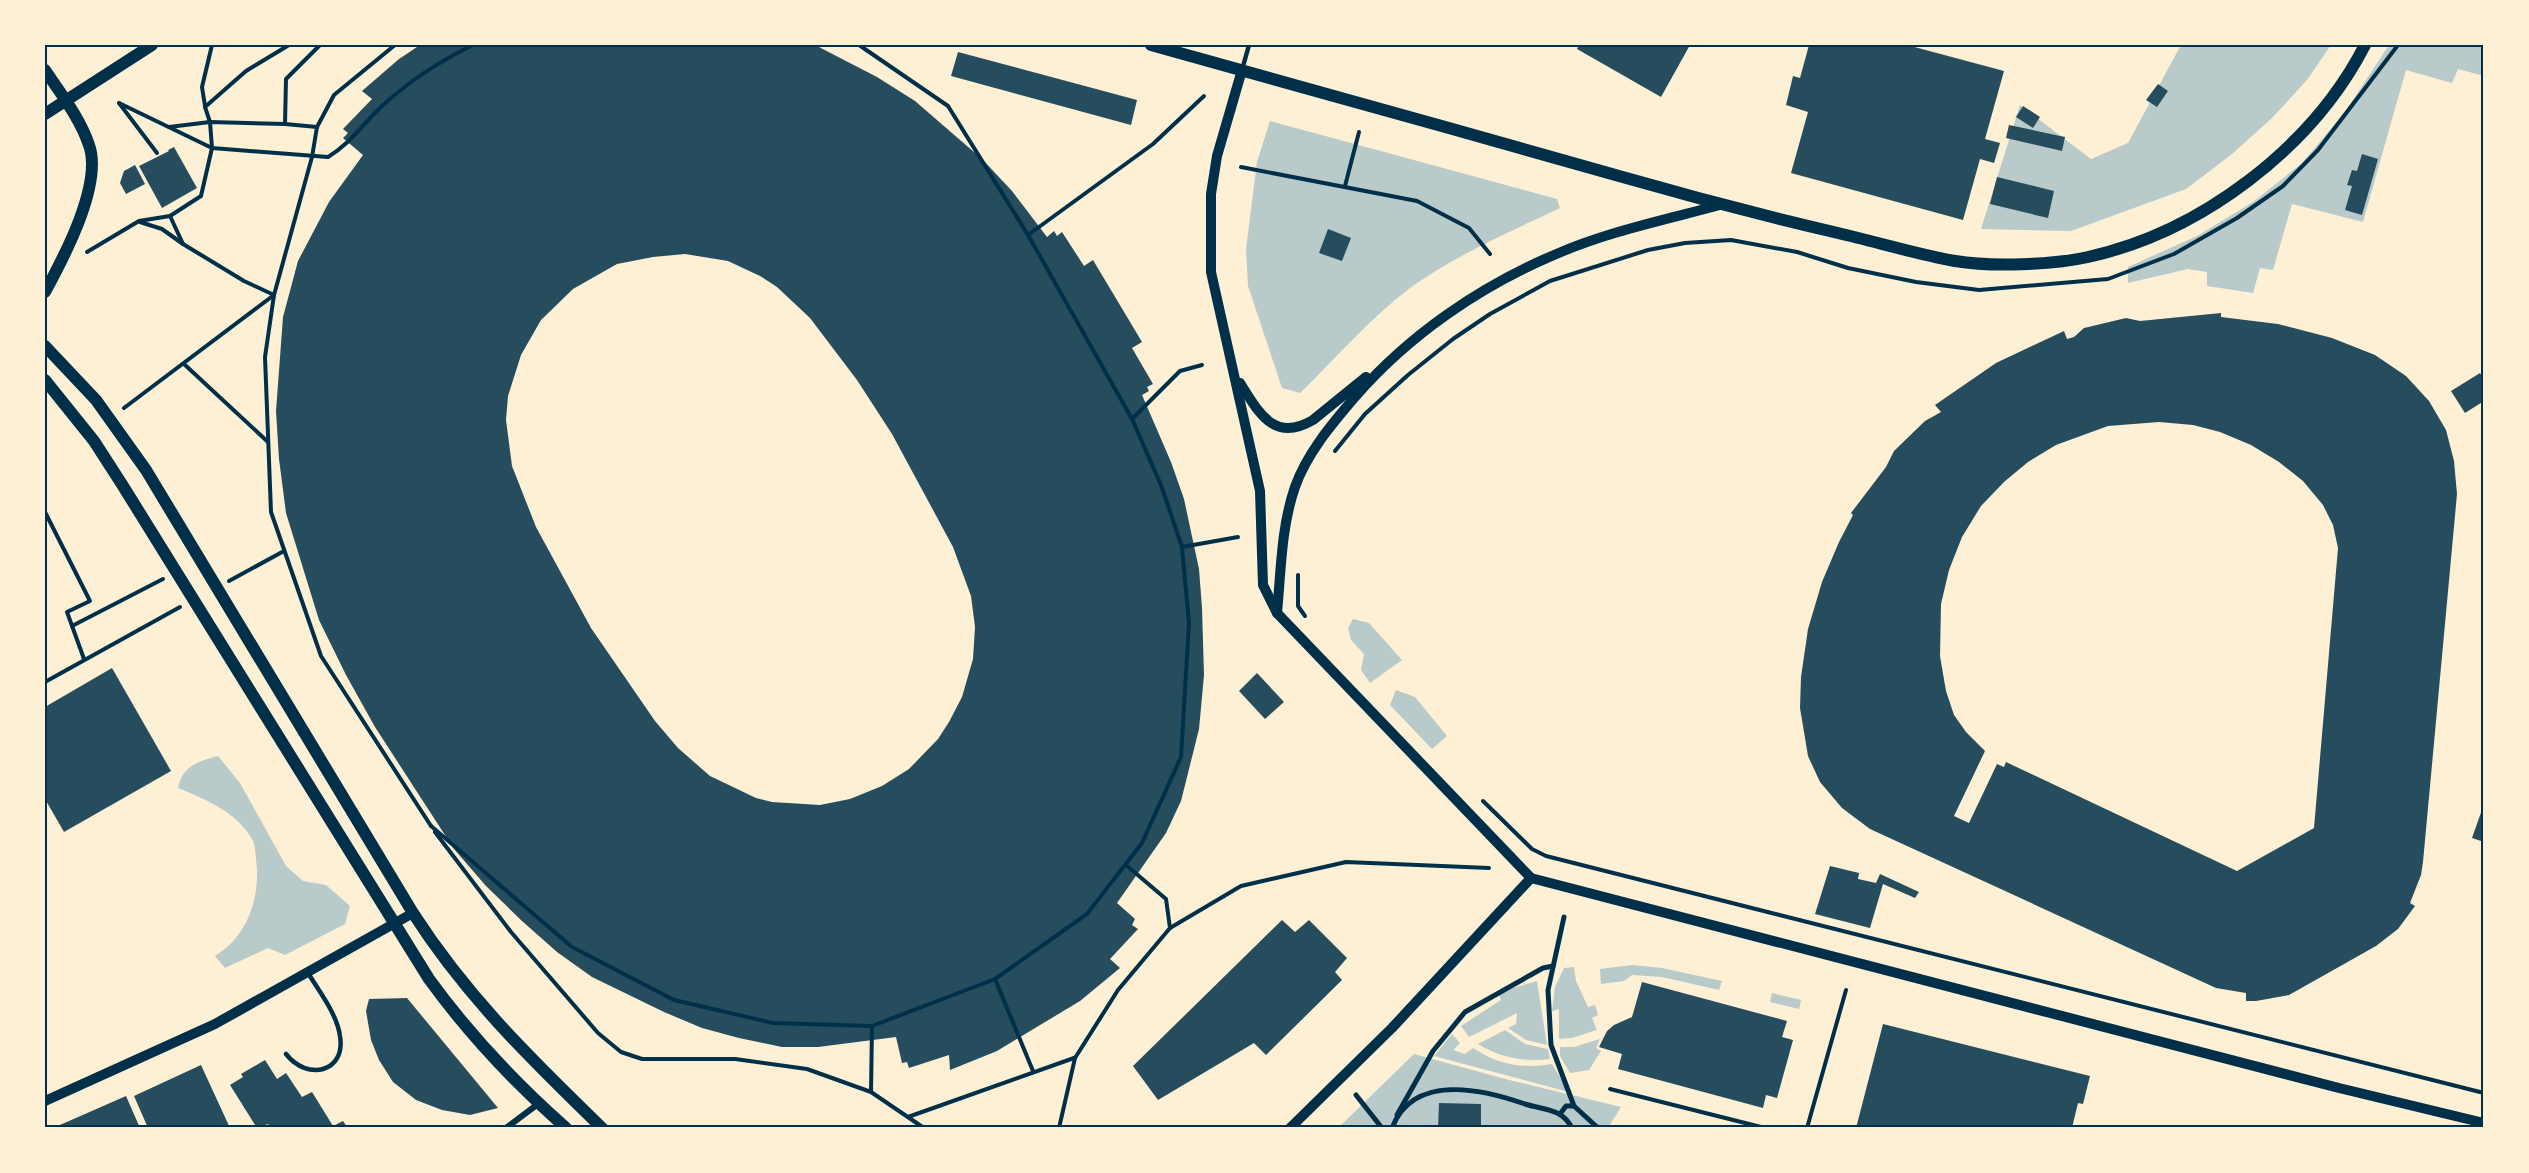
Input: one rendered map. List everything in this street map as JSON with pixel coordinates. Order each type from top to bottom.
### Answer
[{"type":"main road","points":[[45,114],[152,45]]},
{"type":"main road","points":[[1151,45],[1719,205],[1957,261],[2025,264],[2087,257],[2147,238],[2197,215],[2242,185],[2286,150],[2322,110],[2356,63],[2365,45]]},
{"type":"main road","points":[[45,70],[82,128],[90,147],[93,165],[90,184],[79,217],[45,292]]},
{"type":"main road","points":[[45,346],[96,400],[146,470],[413,913],[448,964],[500,1028],[602,1128]]},
{"type":"main road","points":[[45,380],[94,441],[123,486],[429,979],[460,1020],[538,1104],[566,1128]]},
{"type":"street","points":[[1242,70],[1217,156],[1211,194],[1209,236],[1213,282],[1260,491],[1263,585],[1277,613],[1531,878],[2339,1088],[2484,1123]]},
{"type":"street","points":[[1235,374],[1258,411],[1267,420],[1285,429],[1294,428],[1313,420],[1470,298],[1555,254],[1608,235],[1719,205]]},
{"type":"street","points":[[1277,613],[1286,520],[1303,465],[1346,407],[1402,349]]},
{"type":"street","points":[[1290,1128],[1392,1028],[1531,878]]},
{"type":"street","points":[[45,1101],[215,1024],[413,913]]},
{"type":"street","points":[[1564,917],[1548,990],[1551,1045],[1574,1106],[1598,1128]]},
{"type":"street","points":[[1392,1128],[1433,1051],[1465,1012],[1543,968],[1553,966]]},
{"type":"street","points":[[1397,1115],[1422,1094],[1448,1090],[1478,1090],[1555,1110],[1572,1128]]},
{"type":"street","points":[[1356,1095],[1382,1128]]},
{"type":"street","points":[[506,1128],[538,1104]]},
{"type":"street","points":[[1560,1114],[1566,1106],[1574,1106]]},
{"type":"lane","points":[[1242,70],[1250,45]]},
{"type":"lane","points":[[286,1054],[296,1065],[310,1071],[331,1065],[340,1051],[340,1032],[308,973]]},
{"type":"path","points":[[87,252],[139,221],[170,216],[201,196],[212,148],[210,122],[202,87],[212,45]]},
{"type":"path","points":[[205,107],[246,71],[289,45]]},
{"type":"path","points":[[285,124],[286,79],[320,45]]},
{"type":"path","points":[[395,45],[334,94],[317,127],[312,157],[274,295],[265,357],[271,512],[321,656],[431,826],[511,932],[598,1033],[621,1052],[642,1059],[735,1059],[807,1069],[871,1092],[924,1128]]},
{"type":"path","points":[[157,153],[119,103],[212,148],[328,158],[344,148],[381,107],[433,64],[473,45]]},
{"type":"path","points":[[431,826],[572,947],[674,1000],[773,1023],[872,1026],[995,979],[1087,914],[1142,843],[1181,757],[1189,623],[1182,547],[1161,485],[1132,419],[1028,235],[948,106],[859,45]]},
{"type":"path","points":[[1329,459],[1365,414],[1408,375],[1453,339],[1490,314],[1550,281],[1603,262],[1648,250],[1685,243],[1731,240],[1797,252],[1848,268],[1905,280],[1979,291],[2108,279],[2174,254],[2237,218],[2283,186],[2318,150],[2398,45]]},
{"type":"path","points":[[1028,235],[1153,144],[1204,96]]},
{"type":"path","points":[[169,127],[210,122],[317,127]]},
{"type":"path","points":[[1345,186],[1359,132]]},
{"type":"path","points":[[1240,167],[1417,201],[1468,228],[1490,254]]},
{"type":"path","points":[[170,216],[183,244]]},
{"type":"path","points":[[139,221],[162,229],[244,281],[274,295]]},
{"type":"path","points":[[123,408],[274,295]]},
{"type":"path","points":[[183,364],[268,442]]},
{"type":"path","points":[[1132,419],[1180,371],[1202,365]]},
{"type":"path","points":[[45,512],[90,601],[66,612],[84,659]]},
{"type":"path","points":[[1182,547],[1238,537]]},
{"type":"path","points":[[1298,571],[1298,606],[1311,626]]},
{"type":"path","points":[[72,626],[164,579]]},
{"type":"path","points":[[45,681],[92,654]]},
{"type":"path","points":[[1479,798],[1532,849],[1546,856],[2484,1094]]},
{"type":"path","points":[[1059,1128],[1075,1058],[1118,990],[1170,928],[1241,886],[1346,862],[1489,868]]},
{"type":"path","points":[[1125,865],[1166,899],[1170,928]]},
{"type":"path","points":[[995,979],[1033,1071]]},
{"type":"path","points":[[1807,1128],[1846,990]]},
{"type":"path","points":[[871,1092],[872,1026]]},
{"type":"path","points":[[908,1117],[1075,1058]]},
{"type":"path","points":[[1610,1089],[1745,1126],[1765,1128]]},
{"type":"shaded area","points":[[2181,45],[2331,45],[2307,80],[2272,118],[2232,154],[2186,189],[2071,231],[1981,229],[2020,105],[2091,159],[2128,143]]},
{"type":"shaded area","points":[[2389,45],[2484,45],[2484,76],[2458,69],[2452,83],[2406,70],[2363,222],[2292,204],[2273,270],[2260,268],[2253,293],[2207,286],[2207,272],[2188,269],[2128,283],[2128,267],[2197,236],[2253,202],[2302,163],[2345,112]]},
{"type":"shaded area","points":[[1270,121],[1557,199],[1560,208],[1483,245],[1428,276],[1381,312],[1300,393],[1282,388],[1248,286],[1246,249],[1257,162]]},
{"type":"shaded area","points":[[1353,619],[1369,623],[1402,660],[1370,683],[1361,670],[1364,654],[1351,640],[1348,628]]},
{"type":"shaded area","points":[[1396,690],[1415,697],[1447,736],[1432,749],[1390,705]]},
{"type":"shaded area","points":[[218,756],[240,783],[286,866],[303,881],[326,885],[350,906],[345,924],[285,955],[268,948],[225,968],[215,956],[235,939],[242,929],[255,895],[257,869],[254,844],[247,831],[230,815],[210,802],[178,788],[183,774],[192,766]]},
{"type":"shaded area","points":[[1632,965],[1662,968],[1722,981],[1719,990],[1662,977],[1632,975],[1624,981],[1601,984],[1600,969]]},
{"type":"shaded area","points":[[1574,967],[1576,981],[1588,1007],[1595,1005],[1598,1015],[1592,1018],[1597,1030],[1572,1038],[1559,1039],[1559,1009],[1552,1011],[1555,987],[1564,968]]},
{"type":"shaded area","points":[[1537,981],[1547,1045],[1526,1040],[1508,1028],[1516,1024],[1517,1013],[1469,1037],[1461,1026],[1501,1000],[1499,995]]},
{"type":"shaded area","points":[[1772,993],[1801,1000],[1799,1009],[1770,1002]]},
{"type":"shaded area","points":[[1505,1030],[1525,1044],[1548,1049],[1550,1059],[1512,1058],[1495,1053],[1478,1044]]},
{"type":"shaded area","points":[[1452,1034],[1460,1043],[1453,1050],[1465,1054],[1473,1048],[1492,1058],[1511,1064],[1531,1066],[1552,1064],[1569,1092],[1434,1056]]},
{"type":"shaded area","points":[[1600,1039],[1596,1048],[1601,1051],[1589,1070],[1570,1073],[1560,1056],[1560,1047],[1574,1047]]},
{"type":"shaded area","points":[[1414,1054],[1621,1107],[1608,1128],[1338,1128]]},
{"type":"building","points":[[420,45],[815,45],[877,77],[915,101],[982,159],[1012,191],[1047,237],[1054,231],[1057,236],[1062,232],[1084,266],[1093,260],[1142,342],[1132,348],[1153,384],[1147,387],[1149,391],[1142,395],[1171,462],[1184,499],[1199,569],[1204,675],[1199,729],[1181,801],[1166,833],[1117,903],[1135,919],[1132,925],[1138,929],[1110,959],[1120,968],[1080,1001],[997,1051],[950,1070],[949,1055],[909,1068],[907,1062],[902,1063],[896,1037],[818,1047],[782,1047],[739,1038],[702,1028],[592,977],[557,952],[522,921],[486,886],[454,849],[375,727],[319,620],[286,513],[279,459],[276,411],[283,317],[298,261],[329,202],[363,155],[343,138],[348,133],[343,129],[372,99],[362,91],[399,59]],"holes":[[[685,254],[728,261],[777,287],[810,318],[857,380],[892,434],[953,547],[971,596],[975,627],[973,659],[962,697],[938,739],[909,769],[882,786],[850,799],[820,805],[772,802],[756,798],[710,776],[678,748],[655,721],[591,628],[536,527],[512,466],[506,420],[508,396],[521,355],[541,320],[573,289],[617,264],[653,257]]]},
{"type":"building","points":[[1579,45],[1690,45],[1661,97],[1577,49]]},
{"type":"building","points":[[1809,45],[1907,45],[2004,71],[1985,139],[2000,143],[1994,163],[1980,159],[1963,220],[1791,173],[1808,112],[1786,105],[1793,76],[1800,78]]},
{"type":"building","points":[[958,52],[1137,100],[1131,125],[951,76]]},
{"type":"building","points":[[2158,84],[2168,91],[2157,107],[2146,100]]},
{"type":"building","points":[[2023,106],[2040,117],[2033,128],[2016,117]]},
{"type":"building","points":[[2009,125],[2065,137],[2062,151],[2006,138]]},
{"type":"building","points":[[174,147],[197,188],[162,208],[139,166]]},
{"type":"building","points":[[2362,154],[2378,159],[2362,215],[2345,210],[2352,186],[2347,185],[2352,170],[2357,171]]},
{"type":"building","points":[[135,165],[145,184],[126,194],[120,183],[124,171]]},
{"type":"building","points":[[1997,177],[2054,191],[2048,218],[1990,204]]},
{"type":"building","points":[[1328,229],[1351,238],[1342,261],[1319,253]]},
{"type":"building","points":[[2221,313],[2221,317],[2278,324],[2332,338],[2375,355],[2406,376],[2429,401],[2446,430],[2454,461],[2457,494],[2423,862],[2421,875],[2410,903],[2415,906],[2398,929],[2376,946],[2289,995],[2246,1001],[2246,993],[2216,988],[1870,829],[1842,808],[1820,782],[1808,756],[1800,708],[1801,677],[1808,629],[1822,582],[1853,515],[1851,513],[1886,467],[1894,451],[1925,421],[1941,412],[1935,405],[1996,363],[2064,331],[2067,339],[2074,337],[2084,328],[2126,318],[2140,321]],"holes":[[[2159,422],[2193,425],[2220,432],[2251,445],[2279,462],[2303,481],[2323,505],[2333,525],[2338,548],[2314,828],[2237,871],[2006,762],[2004,767],[1997,764],[1969,823],[1954,816],[1985,751],[1966,732],[1954,715],[1946,691],[1940,656],[1941,604],[1949,570],[1962,537],[1981,506],[2004,482],[2028,462],[2056,445],[2108,426]]]},
{"type":"building","points":[[2480,373],[2484,379],[2484,401],[2465,413],[2451,391]]},
{"type":"building","points":[[112,668],[171,771],[64,832],[45,799],[45,707]]},
{"type":"building","points":[[1257,673],[1284,702],[1265,719],[1239,691]]},
{"type":"building","points":[[2484,804],[2484,842],[2472,838]]},
{"type":"building","points":[[1830,866],[1859,873],[1858,879],[1876,883],[1880,874],[1919,892],[1915,898],[1883,884],[1870,928],[1815,914]]},
{"type":"building","points":[[1282,920],[1295,932],[1309,920],[1347,958],[1335,972],[1342,980],[1266,1055],[1254,1043],[1158,1100],[1133,1066]]},
{"type":"building","points":[[1642,982],[1787,1021],[1782,1037],[1793,1040],[1777,1098],[1766,1095],[1763,1108],[1618,1069],[1622,1054],[1599,1047],[1607,1031],[1614,1025],[1632,1017]]},
{"type":"building","points":[[407,998],[498,1108],[470,1115],[442,1110],[416,1100],[393,1082],[379,1060],[371,1040],[366,1011],[369,999]]},
{"type":"building","points":[[1883,1024],[2090,1076],[2083,1104],[2078,1103],[2072,1128],[1856,1128]]},
{"type":"building","points":[[265,1060],[277,1079],[286,1073],[302,1097],[312,1092],[333,1126],[343,1121],[348,1128],[270,1128],[268,1124],[257,1128],[230,1085],[243,1077],[241,1074]]},
{"type":"building","points":[[201,1065],[230,1128],[148,1128],[134,1096]]},
{"type":"building","points":[[126,1096],[140,1128],[53,1128]]},
{"type":"building","points":[[1439,1103],[1481,1104],[1481,1128],[1438,1128]]}]
